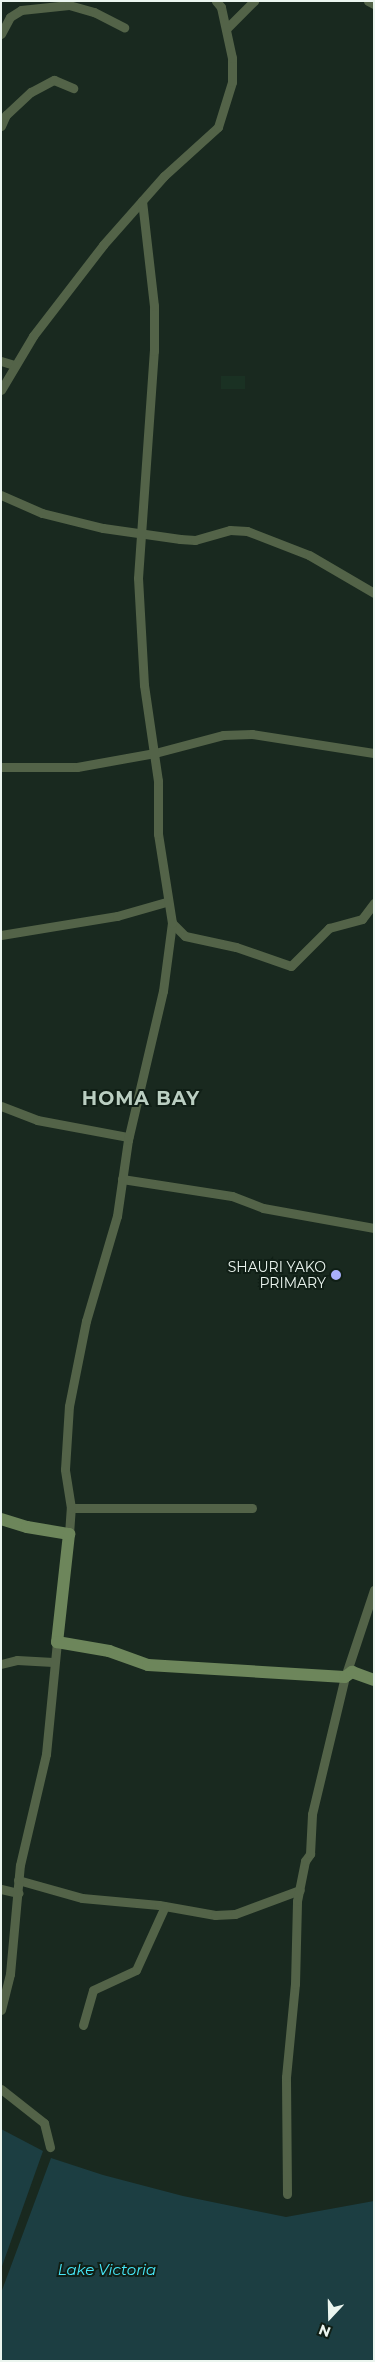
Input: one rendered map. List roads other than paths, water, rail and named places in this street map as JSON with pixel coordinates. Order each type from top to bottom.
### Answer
[{"type":"street","points":[[1,390],[14,365],[97,253],[142,201],[218,128],[232,82],[232,58],[221,8],[216,1]]},
{"type":"street","points":[[226,29],[254,1]]},
{"type":"street","points":[[368,1],[374,4]]},
{"type":"street","points":[[1,34],[10,17],[20,10],[69,5],[94,12],[124,27]]},
{"type":"street","points":[[1,126],[6,115],[31,92],[54,80],[73,88]]},
{"type":"street","points":[[1,2010],[10,1974],[19,1893],[18,1880],[46,1754],[53,1662],[57,1642],[71,1508],[65,1469],[69,1406],[86,1322],[117,1216],[128,1140],[163,991],[172,923],[166,902],[158,834],[155,752],[144,675],[138,578],[154,351],[154,306],[142,201]]},
{"type":"street","points":[[1,361],[14,365]]},
{"type":"street","points":[[1,495],[42,513],[103,528],[195,540],[230,530],[247,531],[309,555],[374,593]]},
{"type":"street","points":[[1,767],[77,767],[155,752],[223,735],[252,734],[374,753]]},
{"type":"street","points":[[1,935],[117,916],[166,902]]},
{"type":"street","points":[[172,923],[185,936],[243,949],[291,966],[329,928],[362,919],[374,903]]},
{"type":"street","points":[[1,1106],[37,1120],[128,1137],[128,1140]]},
{"type":"street","points":[[122,1179],[232,1196],[263,1208],[374,1228]]},
{"type":"street","points":[[71,1508],[252,1508]]},
{"type":"street","points":[[1,1519],[27,1527],[69,1534]]},
{"type":"street","points":[[287,2194],[286,2077],[295,1984],[300,1890],[305,1861],[310,1854],[312,1814],[345,1677],[374,1590]]},
{"type":"street","points":[[57,1642],[109,1651],[148,1665],[345,1677],[352,1672],[374,1680]]},
{"type":"street","points":[[1,1664],[17,1660],[53,1662]]},
{"type":"street","points":[[18,1880],[82,1898],[165,1906],[214,1915],[235,1914],[300,1890]]},
{"type":"street","points":[[1,1889],[19,1893]]},
{"type":"street","points":[[83,2024],[93,1990],[136,1970],[165,1906]]},
{"type":"street","points":[[1,2090],[44,2122],[50,2147]]},
{"type":"water","points":[[1,2129],[43,2151],[1,2269]]},
{"type":"water","name":"Lake Victoria","points":[[51,2158],[103,2175],[183,2196],[286,2217],[374,2201],[374,2361],[1,2361],[1,2293]]},
{"type":"place","name":"SHAURI YAKO PRIMARY","points":[[336,1275]]},
{"type":"district","name":"HOMA BAY","points":[[141,1099]]}]
